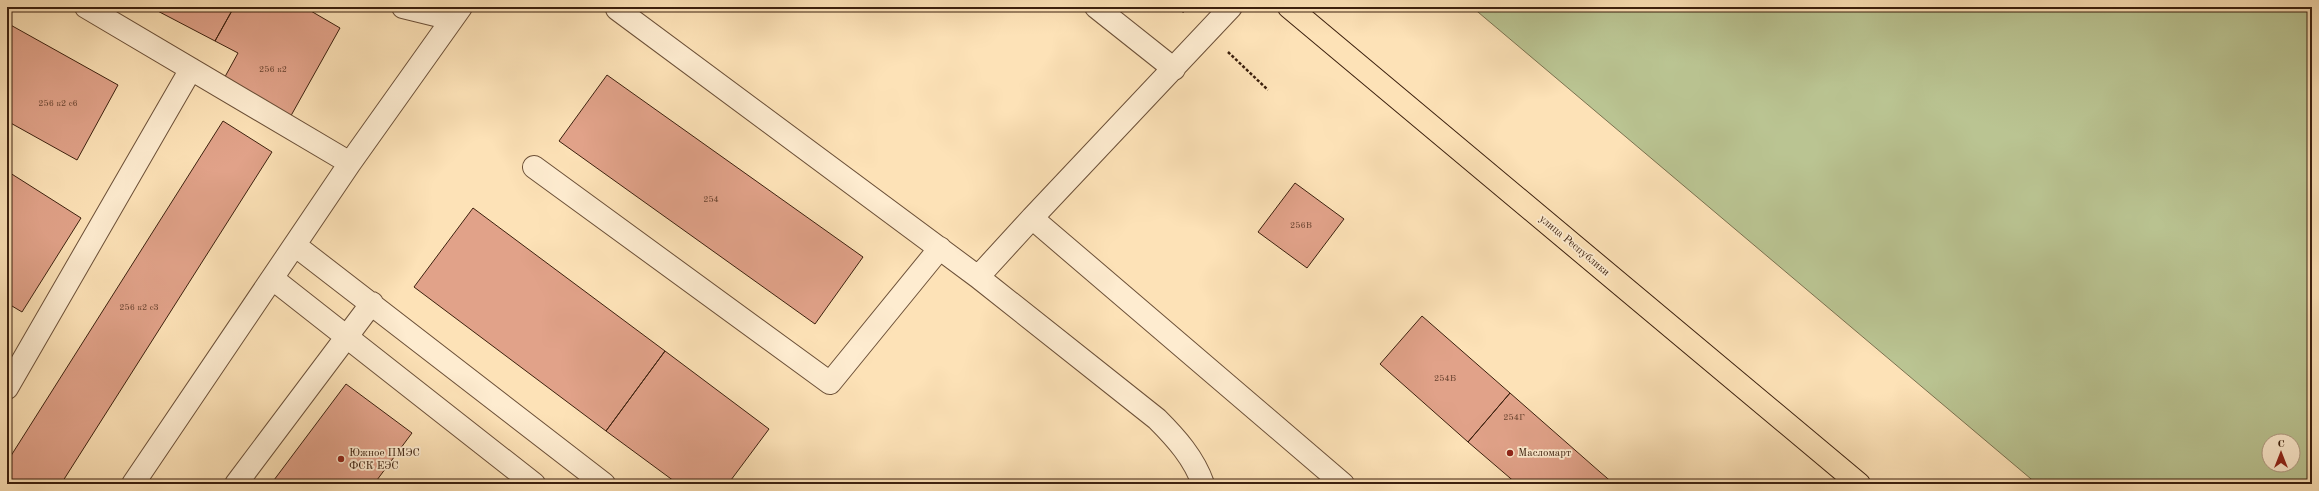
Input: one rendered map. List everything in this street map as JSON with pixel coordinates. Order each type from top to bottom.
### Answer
[{"type":"main road","name":"улица Республики","points":[[1289,7],[1859,484]]},
{"type":"lane","points":[[86,7],[350,163]]},
{"type":"lane","points":[[133,484],[296,246],[350,163],[457,13],[403,7]]},
{"type":"lane","points":[[1096,7],[1174,69]]},
{"type":"lane","points":[[978,277],[1231,7]]},
{"type":"lane","points":[[617,9],[940,248],[1157,419],[1179,442],[1199,471],[1203,484]]},
{"type":"lane","points":[[7,388],[192,69]]},
{"type":"lane","points":[[534,167],[830,383],[940,248]]},
{"type":"lane","points":[[1032,218],[1342,484]]},
{"type":"lane","points":[[296,246],[372,303],[604,484]]},
{"type":"lane","points":[[273,279],[534,484]]},
{"type":"lane","points":[[236,484],[372,303]]},
{"type":"green space","points":[[1472,7],[2312,7],[2312,484],[2037,484]]},
{"type":"building","points":[[150,7],[234,7],[215,41]]},
{"type":"building","points":[[234,7],[304,7],[340,28],[288,121],[221,84],[238,53],[215,41]]},
{"type":"building","points":[[7,23],[118,85],[77,160],[7,121]]},
{"type":"building","points":[[607,75],[863,257],[815,324],[559,141]]},
{"type":"building","points":[[223,121],[272,152],[61,484],[7,484],[7,462]]},
{"type":"building","points":[[7,171],[81,218],[22,312],[7,303]]},
{"type":"building","points":[[1295,183],[1344,219],[1307,268],[1258,232]]},
{"type":"building","points":[[473,208],[665,351],[606,431],[414,287]]},
{"type":"building","points":[[1422,316],[1510,393],[1468,442],[1380,364]]},
{"type":"building","points":[[665,351],[769,429],[728,484],[678,484],[606,431]]},
{"type":"building","name":"Южное ПМЭС ФСК ЕЭС","points":[[346,384],[412,433],[374,484],[271,484]]},
{"type":"building","points":[[1510,393],[1614,484],[1517,484],[1468,442]]},
{"type":"place","name":"Масломарт","points":[[1510,453]]},
{"type":"place","name":"Южное ПМЭС ФСК ЕЭС","points":[[341,459]]}]
